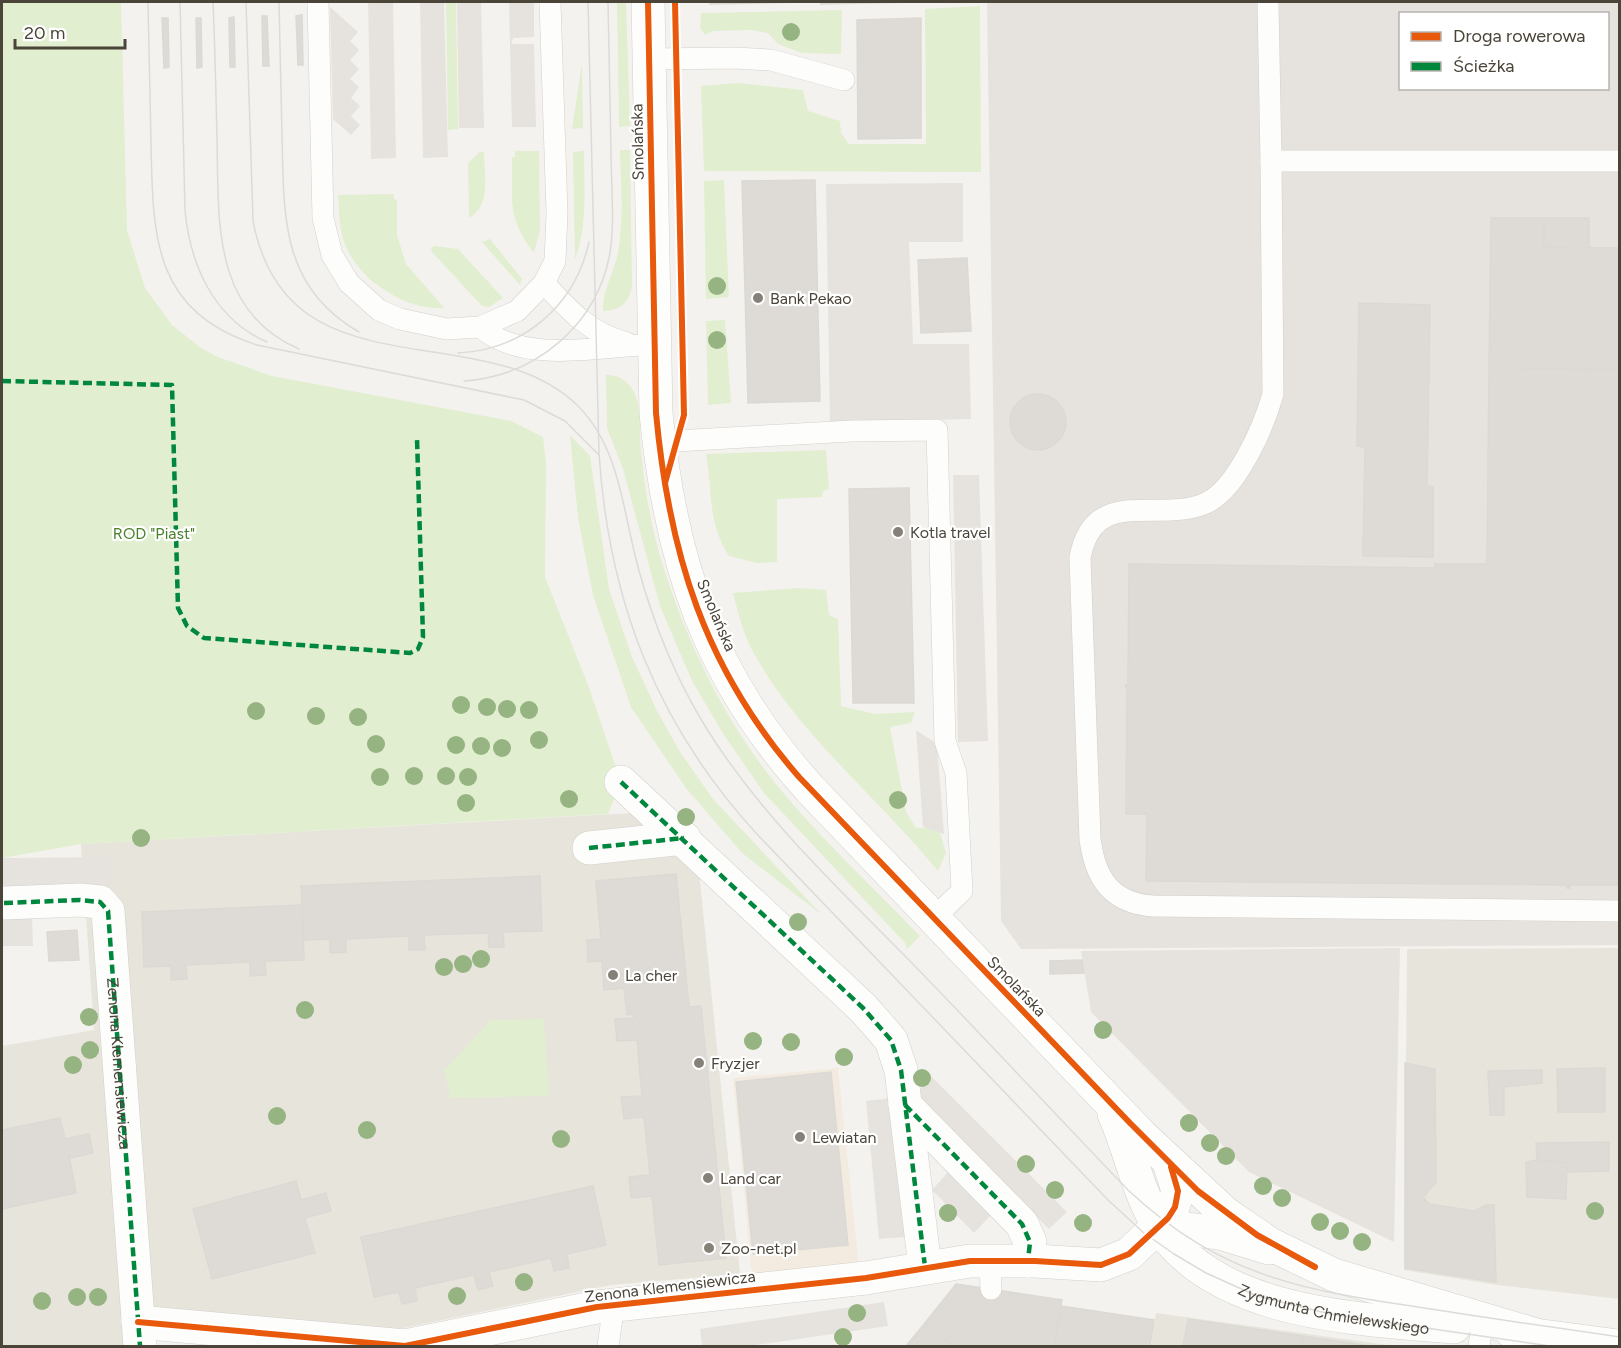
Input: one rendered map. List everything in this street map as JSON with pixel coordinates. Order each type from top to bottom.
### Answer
[{"type":"street","name":"Smolańska","points":[[648,2],[646,345],[669,512],[688,585],[707,633],[736,690],[788,764],[1105,1097]]},
{"type":"street","points":[[621,782],[684,838],[884,1030],[899,1060],[925,1267]]},
{"type":"street","points":[[589,848],[684,838]]},
{"type":"street","name":"Zenona Klemensiewicza","points":[[4,903],[80,900],[100,902],[108,911],[139,1334],[405,1347],[614,1304],[866,1278],[925,1267],[990,1275],[1028,1260],[1092,1266],[1107,1264],[1128,1254],[1160,1226]]},
{"type":"street","name":"Zygmunta Chmielewskiego","points":[[1105,1097],[1169,1162],[1231,1218],[1270,1244],[1315,1267]]},
{"type":"street","name":"Zygmunta Chmielewskiego","points":[[1105,1097],[1126,1143],[1144,1197],[1160,1226],[1183,1253],[1206,1271],[1257,1296],[1330,1314],[1468,1330],[1533,1334],[1618,1347]]},
{"type":"street","points":[[904,1105],[1022,1224],[1030,1242],[1028,1260]]},
{"type":"street","name":"Zygmunta Chmielewskiego","points":[[1160,1226],[1171,1214],[1178,1198],[1177,1185],[1169,1162]]},
{"type":"street","name":"Zygmunta Chmielewskiego","points":[[1160,1226],[1211,1231],[1240,1238],[1366,1286],[1468,1330]]},
{"type":"lane","points":[[318,2],[323,218],[328,244],[336,264],[362,297],[379,310],[400,319],[447,330],[480,327],[517,311],[544,283],[555,261],[557,246],[550,2]]},
{"type":"lane","points":[[1268,2],[1272,394],[1269,408],[1239,469],[1226,488],[1207,503],[1186,508],[1120,511],[1098,522],[1083,545],[1080,558],[1090,838],[1096,870],[1111,890],[1142,905],[1620,911]]},
{"type":"lane","points":[[649,59],[771,60],[844,81]]},
{"type":"lane","points":[[1271,161],[1620,161]]},
{"type":"lane","points":[[544,283],[585,325],[603,335],[646,345]]},
{"type":"lane","points":[[480,327],[493,337],[518,347],[588,350],[646,345]]},
{"type":"lane","points":[[658,442],[852,431],[937,430],[945,741],[957,773],[962,891],[933,918]]},
{"type":"lane","points":[[608,1347],[614,1304]]},
{"type":"shaded area","points":[[368,2],[393,2],[396,158],[371,159]]},
{"type":"shaded area","points":[[420,2],[444,2],[448,157],[423,158]]},
{"type":"shaded area","points":[[457,2],[481,2],[484,128],[459,128]]},
{"type":"shaded area","points":[[509,2],[534,2],[534,37],[514,38],[511,41],[513,44],[534,44],[536,127],[512,127]]},
{"type":"shaded area","points":[[987,2],[1619,2],[1619,945],[1021,949],[1001,921]]},
{"type":"shaded area","points":[[330,7],[358,32],[350,41],[359,50],[350,60],[359,69],[350,79],[359,87],[351,98],[360,106],[351,116],[360,125],[351,135],[333,119]]},
{"type":"shaded area","points":[[963,183],[963,242],[909,242],[913,344],[969,344],[971,419],[830,422],[826,184]]},
{"type":"shaded area","points":[[953,475],[979,475],[988,741],[958,742]]},
{"type":"shaded area","points":[[916,730],[937,744],[944,834],[923,827]]},
{"type":"shaded area","points":[[651,812],[699,871],[740,1274],[611,1285],[389,1331],[121,1306],[125,1346],[2,1346],[2,1046],[94,1030],[81,844]]},
{"type":"shaded area","points":[[111,857],[112,884],[31,885],[33,946],[2,946],[2,858]]},
{"type":"shaded area","points":[[1400,948],[1394,1242],[1249,1172],[1091,1012],[1081,951]]},
{"type":"shaded area","points":[[1619,948],[1619,1299],[1497,1285],[1404,1270],[1407,949]]},
{"type":"shaded area","points":[[838,1068],[859,1267],[752,1275],[733,1078]]},
{"type":"shaded area","points":[[932,1077],[1067,1212],[1049,1229],[914,1095]]},
{"type":"shaded area","points":[[891,1098],[906,1237],[879,1239],[866,1101]]},
{"type":"shaded area","points":[[949,1171],[991,1215],[974,1233],[932,1190]]},
{"type":"shaded area","points":[[884,1302],[888,1326],[749,1346],[702,1346],[700,1329]]},
{"type":"shaded area","points":[[1156,1313],[1395,1346],[1151,1346]]},
{"type":"green space","name":"ROD \"Piast\"","points":[[2,2],[121,2],[127,230],[145,288],[172,325],[201,348],[218,357],[272,376],[511,421],[543,437],[546,463],[545,577],[588,685],[621,782],[608,814],[81,844],[2,858]]},
{"type":"green space","points":[[446,2],[456,2],[458,129],[448,130]]},
{"type":"green space","points":[[617,2],[626,2],[630,126],[619,127]]},
{"type":"green space","points":[[980,6],[981,172],[704,171],[701,86],[738,83],[803,90],[808,111],[840,121],[841,133],[849,144],[926,144],[925,9]]},
{"type":"green space","points":[[842,10],[841,54],[802,53],[778,44],[768,33],[751,30],[713,31],[705,35],[700,28],[701,13]]},
{"type":"green space","points":[[582,63],[583,128],[572,129]]},
{"type":"green space","points":[[620,150],[630,150],[632,287],[626,302],[614,309],[603,311],[604,296],[620,240],[622,201]]},
{"type":"green space","points":[[515,151],[539,151],[540,230],[534,253],[519,229],[513,208],[512,157],[515,157]]},
{"type":"green space","points":[[584,151],[584,220],[575,259],[573,152]]},
{"type":"green space","points":[[480,152],[484,152],[484,198],[476,213],[469,218],[468,163]]},
{"type":"green space","points":[[724,180],[729,297],[706,299],[704,181]]},
{"type":"green space","points":[[394,194],[394,199],[397,200],[397,235],[406,264],[444,308],[429,308],[414,304],[384,290],[371,280],[350,256],[340,224],[338,195]]},
{"type":"green space","points":[[490,239],[522,279],[520,285],[482,242]]},
{"type":"green space","points":[[435,246],[458,249],[503,298],[489,307],[482,306],[432,252],[431,248]]},
{"type":"green space","points":[[725,320],[731,403],[708,405],[706,321]]},
{"type":"green space","points":[[606,375],[624,380],[636,397],[645,482],[656,542],[684,624],[720,700],[749,747],[783,792],[821,835],[920,936],[907,949],[905,943],[764,793],[722,732],[692,681],[660,606],[623,469],[607,428]]},
{"type":"green space","points":[[570,435],[590,456],[609,589],[632,657],[657,711],[680,752],[713,799],[822,915],[742,853],[686,788],[631,707],[593,595],[578,518]]},
{"type":"green space","points":[[826,450],[829,489],[823,491],[822,497],[777,499],[777,562],[757,563],[729,556],[714,519],[706,454]]},
{"type":"green space","points":[[799,588],[826,590],[829,615],[838,619],[841,706],[875,714],[915,712],[911,723],[890,727],[906,812],[916,828],[928,828],[940,833],[946,853],[938,871],[815,738],[771,681],[752,650],[743,630],[733,593]]},
{"type":"green space","points":[[544,1019],[549,1096],[451,1098],[444,1071],[491,1020]]},
{"type":"building","points":[[710,2],[806,2],[710,4]]},
{"type":"building","points":[[821,2],[916,2],[821,4]]},
{"type":"building","points":[[302,15],[303,65],[298,65],[296,16]]},
{"type":"building","points":[[262,16],[267,16],[269,66],[263,66]]},
{"type":"building","points":[[234,17],[235,67],[230,67],[229,18]]},
{"type":"building","points":[[162,18],[168,18],[169,67],[164,68]]},
{"type":"building","points":[[196,18],[201,18],[202,67],[197,68]]},
{"type":"building","points":[[921,18],[921,138],[858,139],[857,20]]},
{"type":"building","points":[[815,180],[820,401],[748,403],[742,181]]},
{"type":"building","points":[[1491,218],[1544,218],[1544,247],[1620,248],[1620,370],[1489,368]]},
{"type":"building","points":[[1544,218],[1589,218],[1589,248],[1544,247]]},
{"type":"building","points":[[967,258],[971,331],[921,333],[918,260]]},
{"type":"building","points":[[1359,303],[1430,305],[1427,486],[1433,487],[1433,557],[1363,556],[1365,447],[1357,446]]},
{"type":"building","points":[[1489,368],[1620,370],[1620,885],[1570,885],[1570,888],[1567,888],[1567,885],[1146,881],[1147,814],[1126,814],[1127,688],[1125,685],[1128,685],[1129,564],[1435,568],[1435,564],[1487,564]]},
{"type":"building","points":[[1032,394],[1044,394],[1058,402],[1066,416],[1064,433],[1058,442],[1044,450],[1032,450],[1015,438],[1010,428],[1010,416],[1022,399]]},
{"type":"building","points":[[909,488],[914,703],[853,703],[849,489]]},
{"type":"building","points":[[676,874],[689,1007],[701,1006],[726,1258],[659,1265],[652,1196],[631,1198],[629,1177],[650,1175],[644,1117],[624,1119],[621,1097],[642,1096],[637,1040],[617,1041],[615,1019],[634,1018],[634,1014],[627,1015],[624,988],[604,990],[602,961],[588,962],[587,940],[601,939],[596,881]]},
{"type":"building","points":[[540,876],[542,931],[503,932],[504,947],[489,947],[488,933],[424,935],[425,950],[409,950],[409,936],[346,939],[346,952],[330,953],[330,939],[304,940],[301,886]]},
{"type":"building","points":[[302,905],[304,960],[265,961],[266,975],[250,976],[250,962],[186,965],[187,979],[171,980],[171,966],[144,967],[142,912]]},
{"type":"building","points":[[77,930],[79,960],[49,961],[47,932]]},
{"type":"building","points":[[1082,960],[1084,973],[1050,974],[1050,961]]},
{"type":"building","points":[[1405,1063],[1435,1069],[1436,1182],[1423,1197],[1429,1204],[1475,1211],[1486,1205],[1494,1205],[1496,1282],[1405,1268]]},
{"type":"building","points":[[1605,1068],[1605,1112],[1558,1112],[1557,1069]]},
{"type":"building","points":[[1542,1070],[1542,1083],[1504,1087],[1504,1115],[1490,1115],[1488,1071]]},
{"type":"building","points":[[831,1072],[848,1245],[753,1254],[736,1082]]},
{"type":"building","points":[[60,1118],[65,1139],[89,1134],[93,1153],[71,1158],[69,1155],[76,1193],[2,1209],[2,1130]]},
{"type":"building","points":[[1609,1142],[1609,1171],[1567,1172],[1567,1163],[1537,1160],[1536,1143]]},
{"type":"building","points":[[1537,1160],[1567,1163],[1566,1199],[1527,1197],[1526,1162]]},
{"type":"building","points":[[296,1181],[301,1200],[326,1193],[331,1211],[305,1218],[315,1253],[212,1279],[193,1209]]},
{"type":"building","points":[[593,1186],[606,1245],[567,1254],[569,1268],[554,1271],[551,1258],[489,1272],[493,1286],[478,1290],[474,1275],[415,1288],[417,1301],[402,1304],[399,1292],[374,1297],[361,1237]]},
{"type":"building","points":[[956,1284],[1062,1300],[1054,1346],[954,1346],[925,1323]]},
{"type":"building","points":[[1061,1306],[1154,1320],[1150,1346],[1054,1346]]},
{"type":"building","points":[[1188,1319],[1302,1336],[1301,1346],[1183,1346]]},
{"type":"building","points":[[925,1323],[954,1346],[906,1346]]},
{"type":"building","points":[[1302,1336],[1371,1346],[1301,1346]]},
{"type":"tram line","points":[[148,2],[152,177],[158,239],[165,266],[178,291],[196,312],[222,330],[257,345],[524,400],[565,421],[599,455]]},
{"type":"tram line","points":[[180,2],[185,210],[192,251],[199,270],[219,305],[248,332],[267,342]]},
{"type":"tram line","points":[[213,2],[218,200],[226,260],[235,287],[249,311],[270,332],[299,349]]},
{"type":"tram line","points":[[246,2],[253,221],[273,276],[305,312],[346,333],[394,346],[493,363],[539,379],[579,407],[593,424],[612,462],[644,588],[666,649],[694,707],[727,759],[774,820],[800,849],[1128,1190],[1163,1220],[1198,1244],[1233,1262],[1269,1276],[1345,1295],[1620,1337]]},
{"type":"tram line","points":[[279,2],[284,193],[286,221],[292,247],[300,271],[314,293],[333,314],[359,332]]},
{"type":"tram line","points":[[588,2],[599,454],[605,508],[614,560],[627,609],[644,657],[665,703],[690,748],[720,790],[755,832],[1108,1200],[1144,1233],[1174,1254],[1206,1273],[1257,1296],[1330,1314],[1550,1346]]},
{"type":"tram line","points":[[464,381],[490,377],[515,369],[538,357],[559,342],[577,324],[592,303],[603,279],[610,253],[613,216],[608,2]]},
{"type":"tram line","points":[[458,353],[482,350],[504,343],[543,320],[572,286],[589,242]]},
{"type":"marked path","points":[[2,381],[172,385],[178,608],[187,626],[204,638],[410,653],[418,649],[423,637],[417,438]]},
{"type":"marked path","points":[[621,782],[863,1008],[891,1040],[901,1070],[925,1267]]},
{"type":"marked path","points":[[589,848],[684,838]]},
{"type":"marked path","points":[[4,903],[80,900],[100,902],[108,911],[140,1346]]},
{"type":"marked path","points":[[905,1105],[1022,1224],[1030,1242],[1028,1261]]},
{"type":"cycle path","points":[[648,2],[656,413],[670,514],[697,607],[715,651],[738,694],[766,736],[799,777],[1130,1123],[1198,1191],[1257,1235],[1315,1267]]},
{"type":"cycle path","points":[[665,483],[684,415],[675,2]]},
{"type":"cycle path","points":[[138,1322],[405,1346],[597,1307],[866,1278],[970,1261],[1035,1261],[1101,1265],[1129,1254],[1168,1218],[1175,1207],[1178,1191],[1171,1167]]},
{"type":"place","name":"Bank Pekao","points":[[758,298]]},
{"type":"place","name":"Kotla travel","points":[[898,532]]},
{"type":"place","name":"La cher","points":[[613,975]]},
{"type":"place","name":"Fryzjer","points":[[699,1063]]},
{"type":"place","name":"Lewiatan","points":[[800,1137]]},
{"type":"place","name":"Land car","points":[[708,1178]]},
{"type":"place","name":"Zoo-net.pl","points":[[709,1248]]}]
